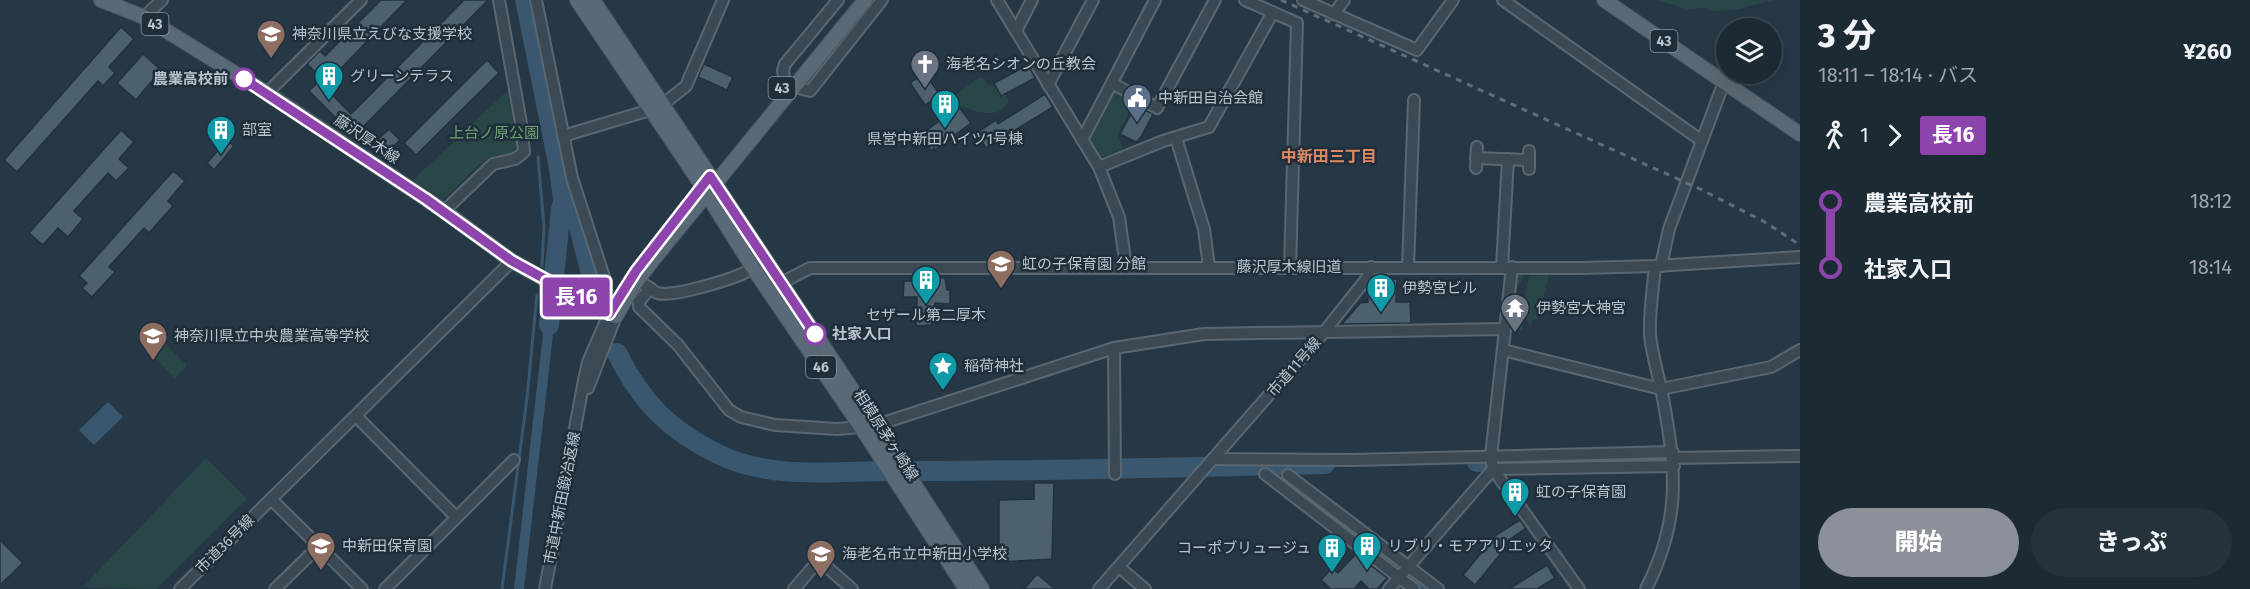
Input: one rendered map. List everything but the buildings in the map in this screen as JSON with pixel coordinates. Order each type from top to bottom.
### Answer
[{"type":"main road","name":"藤沢厚木線","points":[[101,0],[144,17],[267,93],[444,211],[512,261],[563,291],[613,315]]},
{"type":"main road","name":"相模原茅ヶ崎線","points":[[577,0],[656,107],[708,185],[781,283],[868,426],[887,467],[966,589]]},
{"type":"main road","name":"43","points":[[613,315],[636,271],[790,85],[855,0]]},
{"type":"main road","name":"43","points":[[790,85],[865,0]]},
{"type":"main road","name":"43","points":[[1604,0],[1716,77]]},
{"type":"main road","name":"相模原茅ヶ崎線","points":[[600,3],[656,107]]},
{"type":"main road","name":"43","points":[[1727,84],[1800,134]]},
{"type":"main road","name":"相模原茅ヶ崎線","points":[[708,185],[753,268],[868,426],[903,466],[982,589]]},
{"type":"main road","name":"43","points":[[613,315],[708,185]]},
{"type":"street","points":[[144,17],[162,0]]},
{"type":"street","points":[[267,93],[361,0]]},
{"type":"street","points":[[444,211],[493,164],[502,160],[515,159],[524,152],[499,0]]},
{"type":"street","points":[[536,0],[563,136],[584,219],[605,280]]},
{"type":"street","points":[[563,136],[656,107],[686,86],[723,0]]},
{"type":"street","points":[[838,0],[785,64],[783,71],[790,85],[810,91],[882,0]]},
{"type":"street","points":[[997,0],[1099,167],[1119,217],[1126,267]]},
{"type":"street","points":[[1016,31],[1032,0]]},
{"type":"street","points":[[1048,84],[1093,0]]},
{"type":"street","points":[[1082,140],[1155,0]]},
{"type":"street","points":[[1112,83],[1156,108],[1215,0]]},
{"type":"street","points":[[1245,0],[1297,23],[1290,267]]},
{"type":"street","points":[[1303,0],[1417,50],[1452,0]]},
{"type":"street","points":[[1334,14],[1344,0]]},
{"type":"street","points":[[1503,0],[1702,141]]},
{"type":"street","points":[[1099,167],[1209,127],[1273,12]]},
{"type":"street","points":[[1646,589],[1662,553],[1674,492],[1674,459],[1650,334],[1658,266],[1669,229],[1723,84]]},
{"type":"street","points":[[1408,267],[1414,100]]},
{"type":"street","points":[[1176,138],[1204,230],[1209,267]]},
{"type":"street","points":[[1476,158],[1529,160]]},
{"type":"street","points":[[1389,589],[1492,463],[1505,329],[1508,159]]},
{"type":"street","name":"藤沢厚木線旧道","points":[[781,283],[810,268],[1658,266],[1800,256]]},
{"type":"street","name":"市道36号線","points":[[180,589],[512,261]]},
{"type":"street","name":"市道11号線","points":[[1119,567],[1324,332],[1366,278],[1371,267]]},
{"type":"street","points":[[638,279],[658,293],[672,292],[734,279],[753,268]]},
{"type":"street","points":[[650,288],[639,302],[639,306],[678,345],[729,410],[741,417],[775,425],[837,429],[868,426],[1114,348],[1204,334],[1505,329]]},
{"type":"street","name":"市道中新田鍛冶返線","points":[[545,589],[588,362],[613,315]]},
{"type":"street","points":[[1114,348],[1115,470]]},
{"type":"street","points":[[1503,350],[1661,389],[1771,367],[1800,350]]},
{"type":"street","points":[[356,416],[456,517]]},
{"type":"street","points":[[1212,460],[1492,463],[1800,456]]},
{"type":"street","points":[[385,589],[514,460]]},
{"type":"street","points":[[1492,463],[1579,589]]},
{"type":"street","points":[[1265,474],[1404,572],[1438,589]]},
{"type":"street","points":[[1288,476],[1404,572],[1414,589]]},
{"type":"street","points":[[271,500],[362,589]]},
{"type":"street","points":[[275,589],[319,546]]},
{"type":"street","points":[[794,589],[819,560],[852,589]]},
{"type":"street","points":[[1099,589],[1119,567],[1144,589]]},
{"type":"green space","points":[[1657,0],[1773,0],[1740,9],[1711,11],[1706,8],[1686,9]]},
{"type":"green space","points":[[981,76],[987,84],[1001,90],[1008,97],[1009,101],[999,111],[978,112],[958,104],[957,94]]},
{"type":"green space","points":[[1116,89],[1136,101],[1118,134],[1123,149],[1102,157],[1089,136]]},
{"type":"green space","name":"上台ノ原公園","points":[[507,91],[518,143],[512,152],[491,157],[479,165],[443,200],[413,180]]},
{"type":"green space","points":[[1516,274],[1521,274],[1524,278],[1517,287],[1515,296],[1516,305],[1522,309],[1529,276],[1549,275],[1537,319],[1534,319],[1530,326],[1527,320],[1520,320],[1523,331],[1509,329]]},
{"type":"green space","points":[[160,339],[187,365],[175,378],[148,351]]},
{"type":"green space","points":[[206,458],[247,499],[156,589],[83,587]]},
{"type":"water","points":[[515,0],[532,0],[576,207],[555,215],[549,169]]},
{"type":"water","points":[[108,402],[123,417],[94,445],[79,430]]},
{"type":"waterway","points":[[538,157],[544,227],[542,266]]},
{"type":"waterway","points":[[564,183],[574,208],[594,285]]},
{"type":"waterway","points":[[549,325],[561,209],[566,190]]},
{"type":"waterway","points":[[502,589],[527,398],[537,295]]},
{"type":"waterway","points":[[519,589],[549,325]]},
{"type":"waterway","points":[[617,353],[636,386],[672,425],[686,436],[720,455],[761,468],[826,473],[1325,464]]},
{"type":"waterway","points":[[1477,462],[1664,459]]},
{"type":"waterway","points":[[1264,465],[1425,589]]},
{"type":"railway","points":[[1281,0],[1700,189],[1763,221],[1800,245]]},
{"type":"bus line","name":"長16","points":[[244,79],[444,211],[512,261],[609,314],[636,271],[710,176],[815,334]]},
{"type":"place","name":"神奈川県立えびな支援学校","points":[[271,60]]},
{"type":"place","name":"農業高校前","points":[[244,79]]},
{"type":"place","name":"海老名シオンの丘教会","points":[[925,90]]},
{"type":"place","name":"グリーンテラス","points":[[329,102]]},
{"type":"place","name":"中新田自治会館","points":[[1137,124]]},
{"type":"place","name":"県営中新田ハイツ1号棟","points":[[945,130]]},
{"type":"place","name":"部室","points":[[221,156]]},
{"type":"place","name":"虹の子保育園 分館","points":[[1001,290]]},
{"type":"place","name":"セザール第二厚木","points":[[926,306]]},
{"type":"place","name":"伊勢宮ビル","points":[[1381,314]]},
{"type":"place","name":"社家入口","points":[[815,334]]},
{"type":"place","name":"伊勢宮大神宮","points":[[1515,334]]},
{"type":"place","name":"神奈川県立中央農業高等学校","points":[[153,362]]},
{"type":"place","name":"稲荷神社","points":[[943,392]]},
{"type":"place","name":"虹の子保育園","points":[[1515,518]]},
{"type":"place","name":"中新田保育園","points":[[321,572]]},
{"type":"place","name":"リブリ・モアアリエッタ","points":[[1367,572]]},
{"type":"place","name":"コーポブリュージュ","points":[[1332,574]]},
{"type":"place","name":"海老名市立中新田小学校","points":[[821,580]]},
{"type":"district","name":"中新田三丁目","points":[[1329,156]]}]
